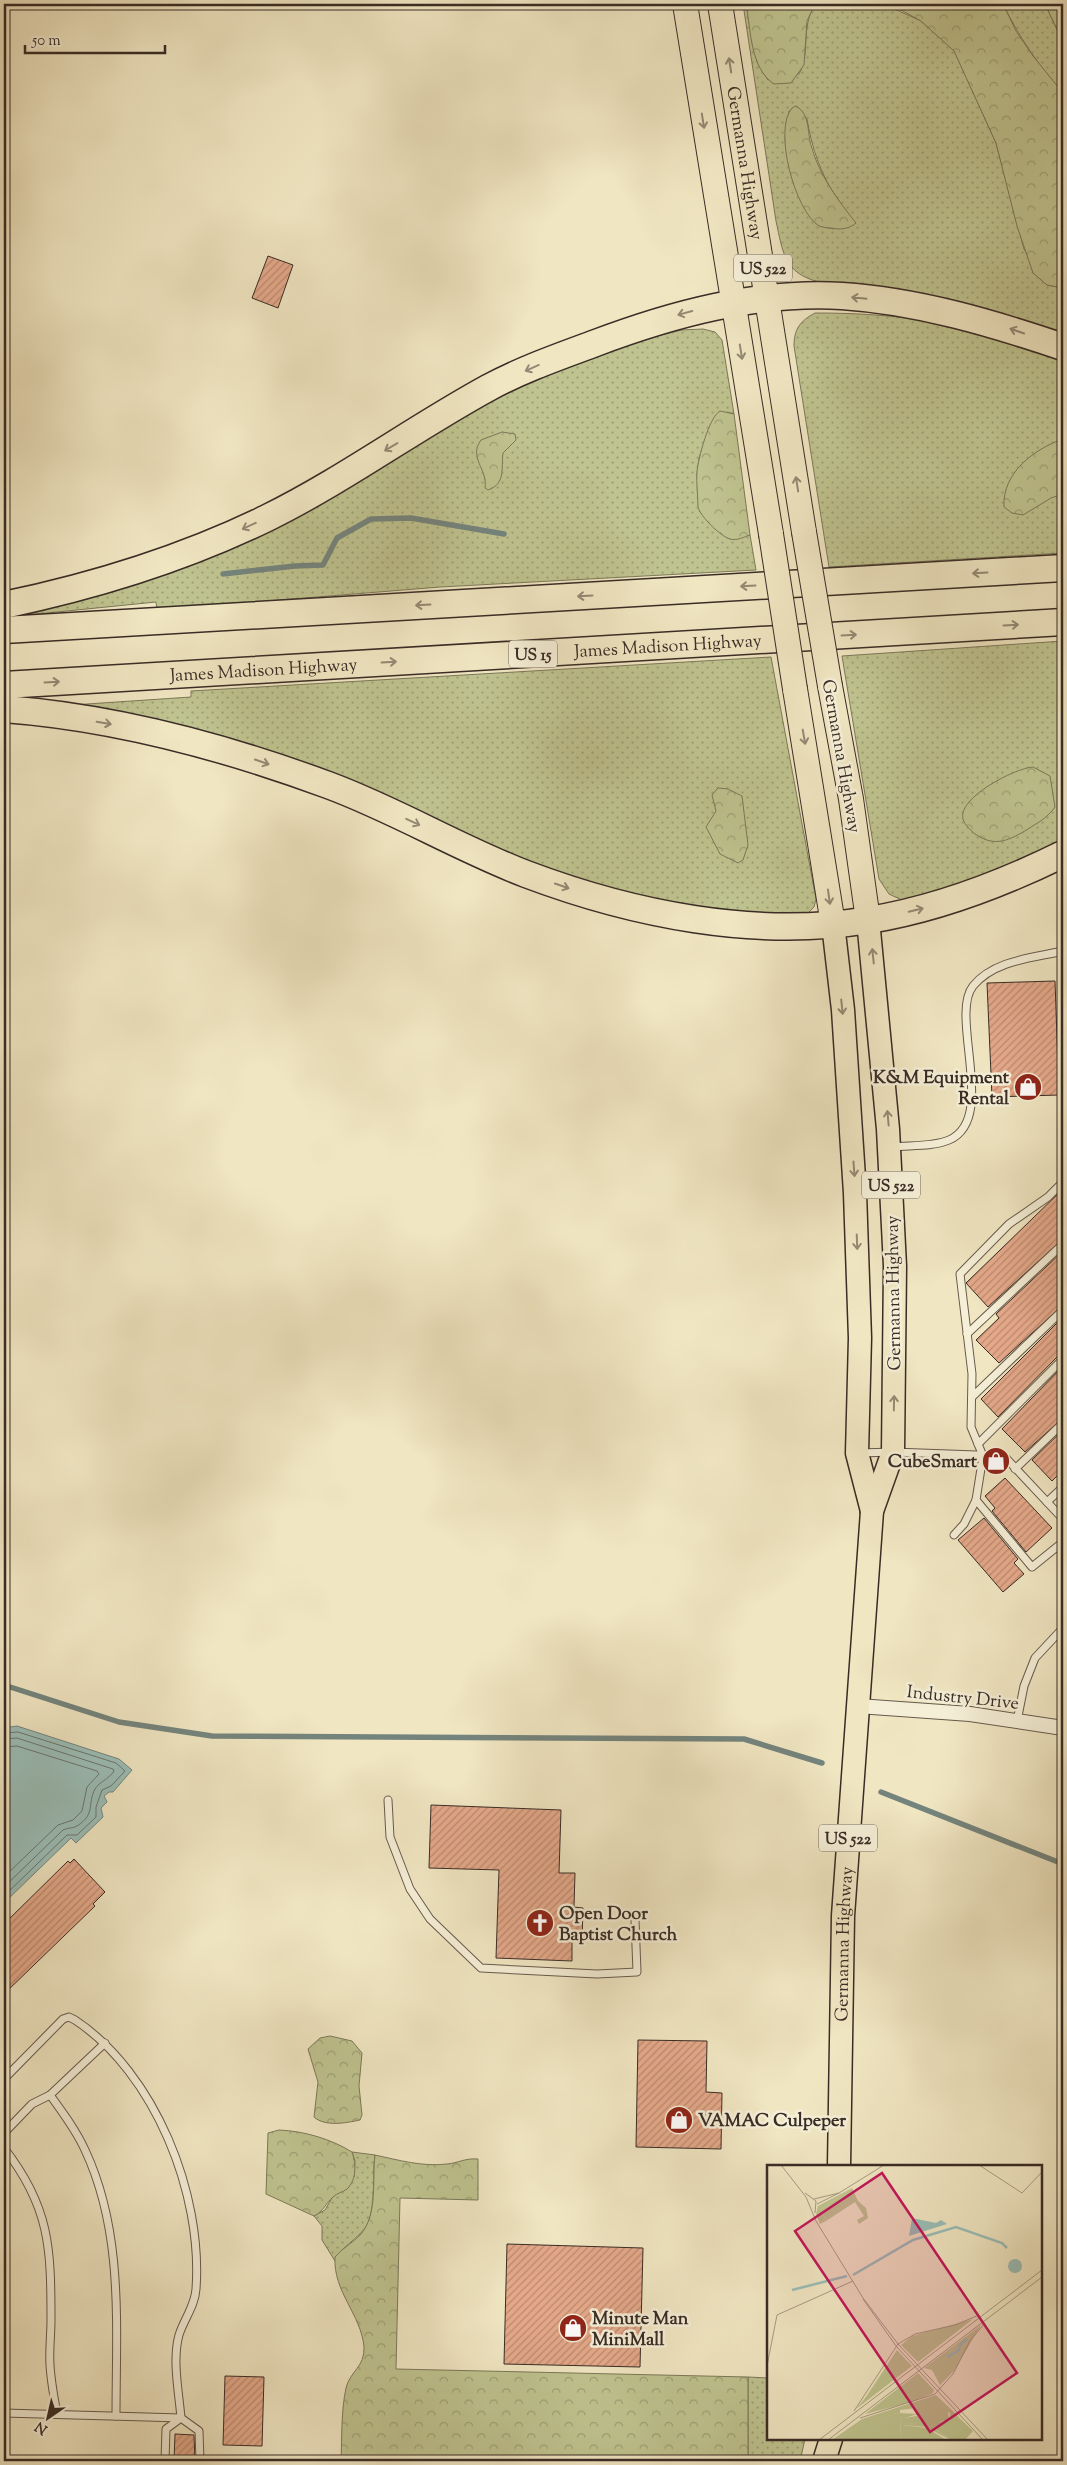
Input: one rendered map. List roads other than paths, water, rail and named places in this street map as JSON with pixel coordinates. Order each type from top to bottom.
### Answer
[{"type":"highway","name":"Germanna Highway","points":[[685,4],[833,924]]},
{"type":"highway","name":"Germanna Highway","points":[[720,4],[769,300],[804,532],[851,799],[868,920]]},
{"type":"highway","points":[[4,605],[71,591],[130,574],[212,543],[270,517],[489,387],[544,362],[633,329],[689,312],[769,300],[835,296],[880,300],[950,313],[1004,327],[1063,348]]},
{"type":"highway","points":[[4,630],[1063,568]]},
{"type":"highway","name":"James Madison Highway","points":[[4,685],[1063,622]]},
{"type":"highway","points":[[4,709],[115,725],[174,738],[252,759],[329,785],[525,873],[581,893],[638,908],[692,918],[735,923],[833,924],[868,920],[917,910],[982,889],[1063,854]]},
{"type":"main road","name":"Germanna Highway","points":[[839,2165],[842,1916],[872,1511],[893,1452],[895,1266],[889,1147],[879,1015],[868,920]]},
{"type":"main road","name":"Germanna Highway","points":[[833,924],[843,1010],[855,1193],[860,1338],[857,1453],[872,1511]]},
{"type":"main road","points":[[811,2461],[817,2440]]},
{"type":"main road","points":[[824,2461],[831,2440]]},
{"type":"street","name":"Industry Drive","points":[[858,1706],[970,1714],[1063,1728]]},
{"type":"lane","points":[[889,1147],[949,1140],[962,1131],[968,1119],[972,1088],[966,1002],[972,987],[986,974],[1005,964],[1063,951]]},
{"type":"lane","points":[[954,1535],[964,1524],[976,1500],[982,1456],[971,1427],[972,1374],[960,1274],[1008,1224],[1048,1197],[1063,1182]]},
{"type":"lane","points":[[968,1334],[1063,1244]]},
{"type":"lane","points":[[972,1397],[1063,1310]]},
{"type":"lane","points":[[978,1444],[1063,1359]]},
{"type":"lane","points":[[1016,1469],[1063,1423]]},
{"type":"lane","points":[[857,1453],[893,1452],[1004,1456],[1063,1519]]},
{"type":"lane","points":[[1047,1502],[1063,1486]]},
{"type":"lane","points":[[976,1500],[1032,1567],[1063,1542]]},
{"type":"lane","points":[[1017,1721],[1024,1686],[1035,1658],[1063,1628]]},
{"type":"lane","points":[[388,1800],[390,1837],[410,1888],[430,1919],[481,1968],[597,1974],[637,1972],[635,1920]]},
{"type":"lane","points":[[4,2079],[63,2019],[69,2017],[105,2043],[136,2081],[154,2110],[181,2175],[190,2210],[194,2236],[196,2291],[179,2336],[177,2348],[181,2418]]},
{"type":"lane","points":[[4,2133],[32,2104],[50,2095],[105,2043]]},
{"type":"lane","points":[[50,2095],[85,2148],[103,2199],[112,2236],[115,2269],[116,2416]]},
{"type":"lane","points":[[4,2148],[18,2166],[36,2200],[45,2224],[50,2253],[50,2365],[57,2414]]},
{"type":"lane","points":[[4,2413],[181,2418],[199,2431],[200,2461]]},
{"type":"lane","points":[[165,2461],[166,2429],[181,2418]]},
{"type":"water","points":[[17,1726],[119,1759],[132,1770],[113,1792],[109,1792],[104,1796],[107,1802],[101,1808],[103,1817],[76,1843],[71,1838],[4,1903],[4,1728]]},
{"type":"waterway","points":[[223,574],[295,566],[323,565],[337,538],[371,519],[411,518],[504,534]]},
{"type":"waterway","points":[[4,1685],[119,1722],[212,1736],[744,1739],[822,1763]]},
{"type":"waterway","points":[[881,1792],[1063,1864]]},
{"type":"place","name":"K&M Equipment Rental","points":[[1028,1087]]},
{"type":"place","name":"CubeSmart","points":[[996,1461]]},
{"type":"place","name":"Open Door Baptist Church","points":[[540,1923]]},
{"type":"place","name":"VAMAC Culpeper","points":[[679,2120]]},
{"type":"place","name":"Minute Man MiniMall","points":[[573,2328]]}]
